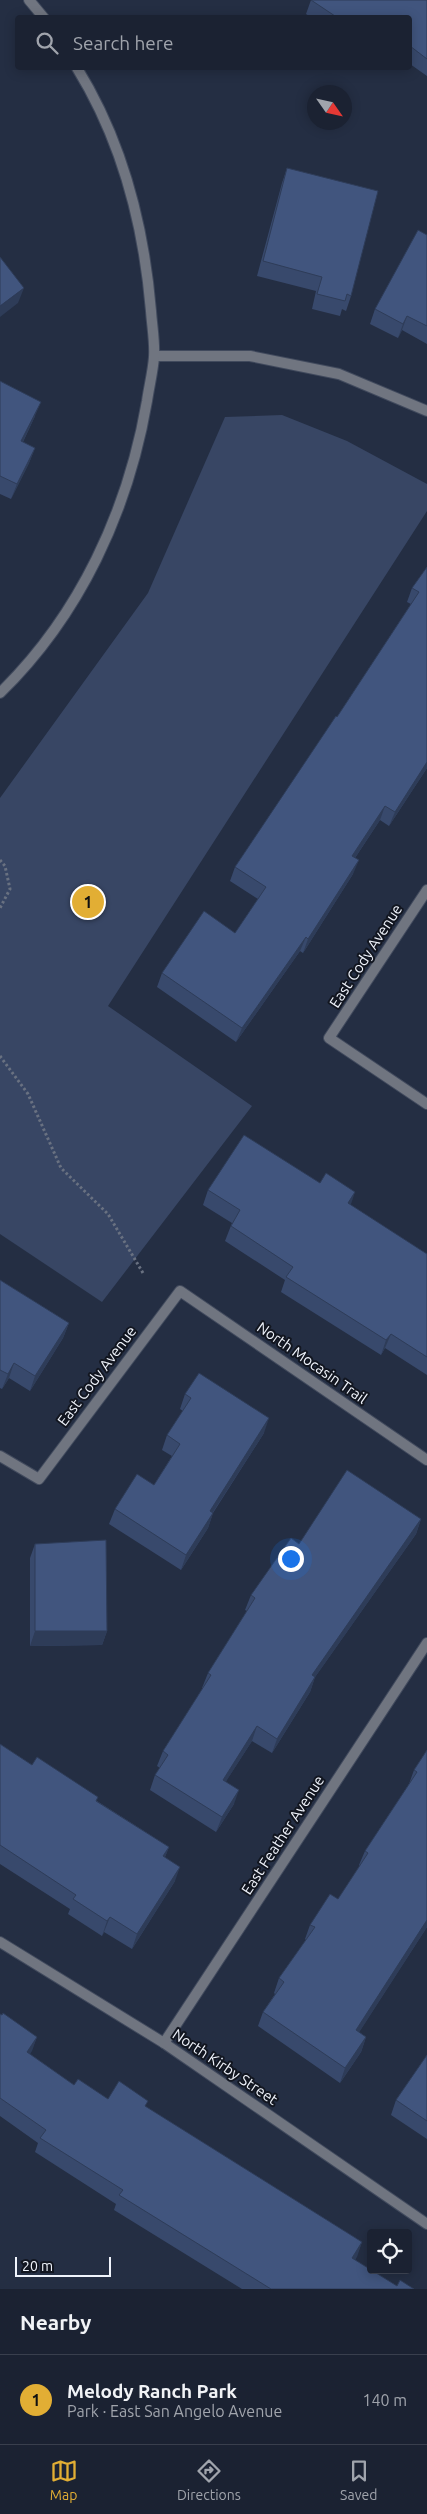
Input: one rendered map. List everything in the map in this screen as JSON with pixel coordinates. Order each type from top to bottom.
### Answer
[{"type":"street","points":[[29,0],[42,15]]},
{"type":"street","points":[[0,693],[55,630],[83,587],[103,545],[129,480],[141,435],[154,356],[143,249],[130,193],[109,130],[78,70]]},
{"type":"street","points":[[154,356],[250,356],[339,374],[427,411]]},
{"type":"street","name":"East Cody Avenue","points":[[427,890],[329,1038],[427,1104]]},
{"type":"street","name":"East Cody Avenue","points":[[0,1456],[39,1479],[180,1290]]},
{"type":"street","name":"North Mocasin Trail","points":[[180,1290],[427,1460]]},
{"type":"street","name":"East Feather Avenue","points":[[164,2043],[427,1643]]},
{"type":"street","name":"North Kirby Street","points":[[0,1942],[164,2043],[427,2224]]},
{"type":"path","points":[[0,860],[5,866],[10,889],[0,908]]},
{"type":"path","points":[[0,1056],[28,1094],[61,1168],[108,1214],[143,1273]]},
{"type":"shaded area","points":[[282,415],[347,441],[427,484],[427,511],[108,1006],[252,1106],[102,1302],[0,1234],[0,798],[148,593],[225,417]]},
{"type":"building","points":[[311,0],[427,0],[427,59],[412,48],[412,15],[334,15]]},
{"type":"building","points":[[287,168],[378,191],[351,296],[347,294],[345,301],[317,294],[322,277],[263,261]]},
{"type":"building","points":[[418,230],[427,235],[427,326],[407,316],[403,324],[375,309]]},
{"type":"building","points":[[0,257],[24,288],[0,306]]},
{"type":"building","points":[[0,381],[41,402],[21,441],[35,448],[17,484],[0,476]]},
{"type":"building","points":[[427,567],[427,762],[395,812],[385,806],[352,856],[359,860],[308,939],[306,937],[242,1028],[162,973],[204,911],[235,933],[266,887],[235,867],[419,592],[412,588]]},
{"type":"building","points":[[244,1135],[320,1183],[326,1173],[355,1192],[348,1203],[427,1254],[427,1357],[391,1334],[386,1340],[286,1277],[293,1267],[231,1226],[240,1210],[208,1190]]},
{"type":"building","points":[[0,1280],[69,1323],[35,1376],[14,1363],[8,1374],[0,1370]]},
{"type":"building","points":[[199,1373],[269,1418],[210,1511],[213,1513],[186,1555],[115,1509],[137,1474],[154,1485],[180,1444],[167,1435],[191,1398],[185,1394]]},
{"type":"building","points":[[347,1470],[421,1519],[312,1675],[315,1677],[277,1739],[257,1726],[223,1780],[239,1790],[222,1817],[155,1775],[168,1755],[163,1751],[211,1675],[208,1673],[255,1598],[251,1595],[291,1538],[299,1544]]},
{"type":"building","points":[[106,1540],[107,1631],[35,1631],[35,1544]]},
{"type":"building","points":[[0,1744],[32,1765],[37,1757],[98,1797],[96,1801],[169,1847],[163,1856],[180,1867],[137,1934],[110,1917],[107,1921],[73,1899],[76,1895],[0,1845]]},
{"type":"building","points":[[427,1750],[427,1920],[356,2030],[366,2037],[345,2068],[263,2012],[284,1982],[279,1978],[315,1927],[310,1925],[330,1894],[338,1899],[368,1853],[365,1851],[417,1772],[414,1770]]},
{"type":"building","points":[[3,2013],[37,2037],[27,2052],[74,2085],[78,2079],[108,2099],[119,2081],[148,2101],[145,2106],[362,2242],[352,2258],[367,2267],[367,2274],[378,2274],[397,2286],[400,2280],[414,2289],[271,2289],[119,2195],[123,2190],[40,2138],[46,2130],[0,2098],[0,2014],[2,2015]]},
{"type":"building","points":[[427,2055],[427,2121],[396,2100]]},
{"type":"place","name":"Melody Ranch Park","points":[[88,902]]}]
